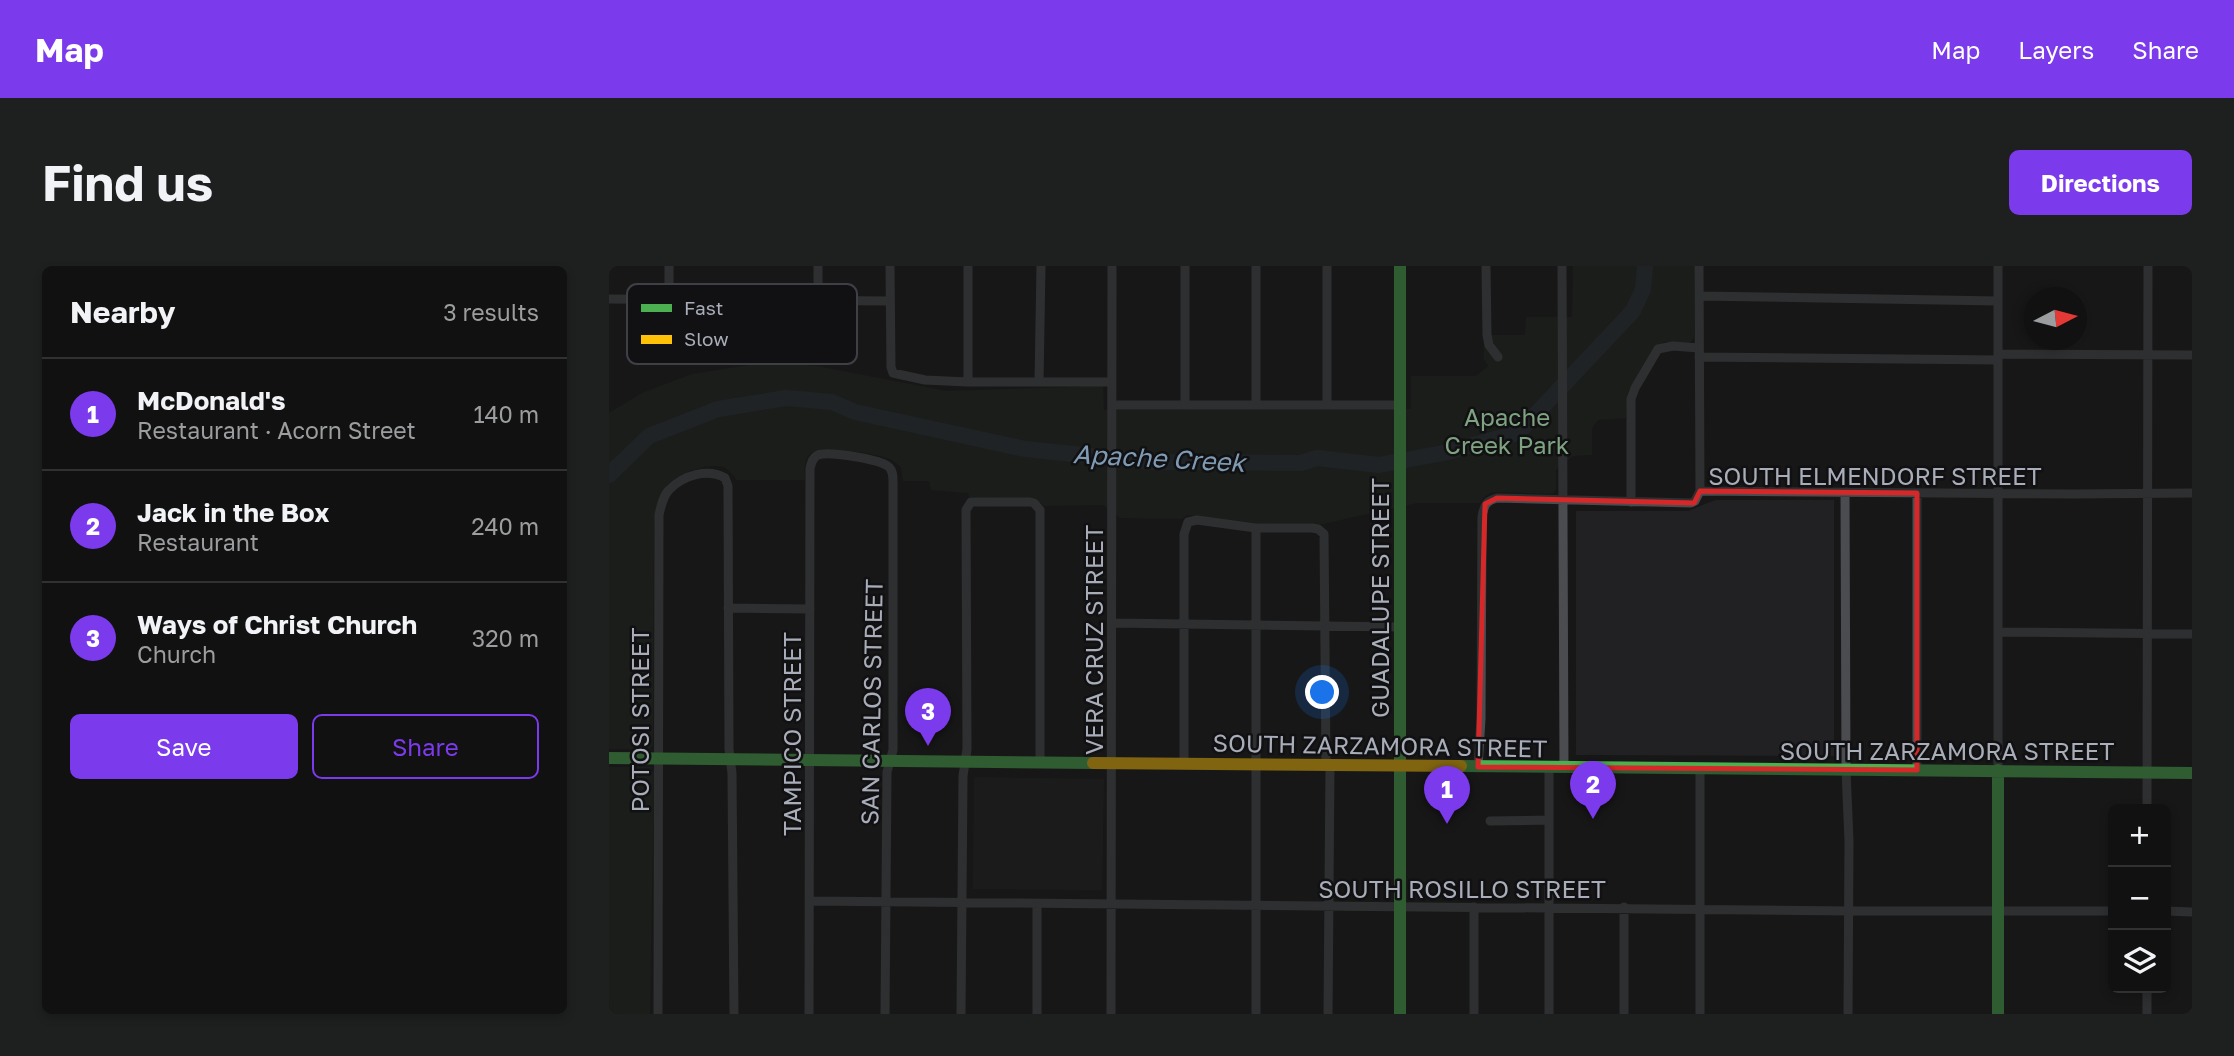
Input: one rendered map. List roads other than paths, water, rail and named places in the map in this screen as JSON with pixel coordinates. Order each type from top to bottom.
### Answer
[{"type":"main road","name":"GUADALUPE STREET","points":[[1400,266],[1400,1014]]},
{"type":"main road","name":"SOUTH ZARZAMORA STREET","points":[[609,758],[2192,772]]},
{"type":"main road","points":[[1998,770],[1998,1014]]},
{"type":"street","points":[[669,266],[669,284]]},
{"type":"street","points":[[818,266],[818,284]]},
{"type":"street","points":[[890,266],[893,373],[925,380],[968,382],[1112,382]]},
{"type":"street","points":[[968,266],[968,382]]},
{"type":"street","points":[[1039,382],[1041,266]]},
{"type":"street","name":"VERA CRUZ STREET","points":[[1111,1014],[1112,266]]},
{"type":"street","points":[[1185,266],[1185,405]]},
{"type":"street","points":[[1256,266],[1256,405]]},
{"type":"street","points":[[1327,266],[1327,405]]},
{"type":"street","points":[[1486,266],[1487,335],[1489,345],[1498,357]]},
{"type":"street","points":[[1562,266],[1564,768]]},
{"type":"street","points":[[1699,266],[1700,491]]},
{"type":"street","points":[[1998,266],[1998,770]]},
{"type":"street","points":[[2147,804],[2148,266]]},
{"type":"street","points":[[1699,296],[1998,301]]},
{"type":"street","points":[[609,299],[627,299]]},
{"type":"street","points":[[857,302],[890,302]]},
{"type":"street","points":[[1631,502],[1631,399],[1658,349],[1673,346],[1699,352],[1998,357],[2192,355]]},
{"type":"street","points":[[1112,405],[1400,405]]},
{"type":"street","name":"SAN CARLOS STREET","points":[[817,456],[826,454],[875,460],[888,466],[893,475],[893,750],[887,772],[885,1014]]},
{"type":"street","name":"TAMPICO STREET","points":[[809,1014],[810,470],[817,456]]},
{"type":"street","name":"POTOSI STREET","points":[[657,1014],[659,515],[669,490],[688,477],[717,474],[725,478],[728,486],[727,608]]},
{"type":"street","name":"SOUTH ELMENDORF STREET","points":[[1478,767],[1481,719],[1482,517],[1483,508],[1488,501],[1497,498],[1691,503],[1700,491],[2192,493]]},
{"type":"street","points":[[1845,492],[1848,1014]]},
{"type":"street","points":[[1917,493],[1917,770]]},
{"type":"street","points":[[961,1014],[963,776],[967,749],[966,510],[968,503],[974,501],[1030,502],[1040,510],[1040,763]]},
{"type":"street","points":[[1184,764],[1184,534],[1187,523],[1197,520],[1256,528],[1318,529],[1325,537],[1328,1014]]},
{"type":"street","points":[[1256,528],[1256,1014]]},
{"type":"street","points":[[734,1014],[727,608],[810,609]]},
{"type":"street","points":[[1112,624],[1401,626]]},
{"type":"street","points":[[1998,632],[2192,634]]},
{"type":"street","points":[[1549,768],[1549,1014]]},
{"type":"street","points":[[1700,769],[1700,1014]]},
{"type":"street","points":[[1490,821],[1549,820]]},
{"type":"street","name":"SOUTH ROSILLO STREET","points":[[810,901],[2108,911]]},
{"type":"street","points":[[1037,904],[1037,1014]]},
{"type":"street","points":[[1624,907],[1624,1014]]},
{"type":"street","points":[[1474,908],[1474,1014]]},
{"type":"street","points":[[2171,911],[2192,912]]},
{"type":"street","points":[[2147,993],[2147,1014]]},
{"type":"waterway","name":"Apache Creek","points":[[609,475],[649,436],[718,409],[786,398],[832,402],[855,412],[1025,449],[1152,462],[1301,463],[1317,458],[1379,465],[1443,453],[1518,433],[1633,311],[1643,289],[1645,266]]},
{"type":"place","name":"Ways of Christ Church","points":[[928,746]]},
{"type":"place","name":"Jack in the Box","points":[[1593,819]]},
{"type":"place","name":"McDonald's","points":[[1447,824]]},
{"type":"park label","name":"Apache Creek Park","points":[[1507,430]]}]
